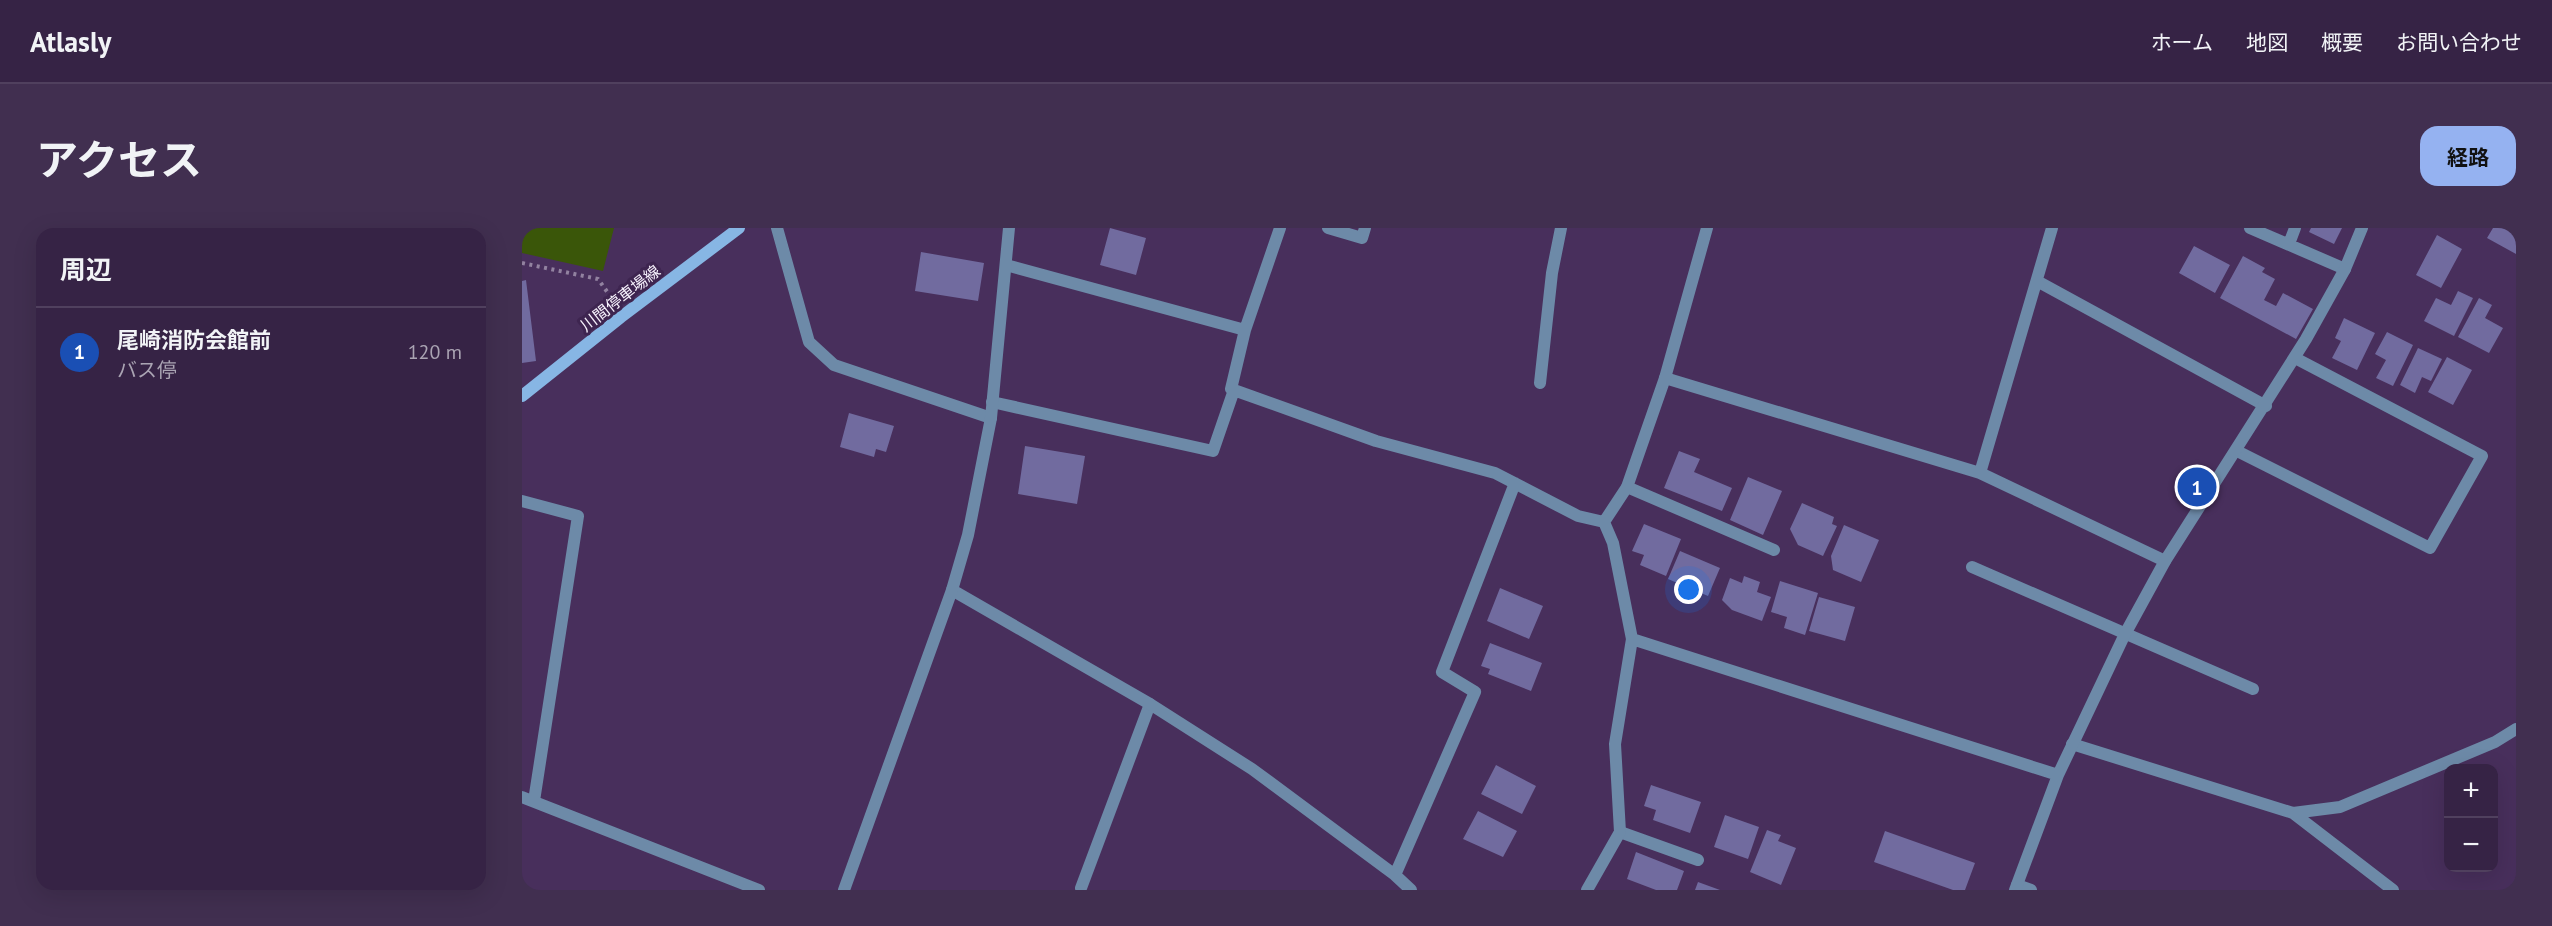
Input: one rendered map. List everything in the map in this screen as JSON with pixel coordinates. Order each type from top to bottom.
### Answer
[{"type":"main road","name":"川間停車場線","points":[[522,396],[621,317],[739,228]]},
{"type":"street","points":[[777,228],[809,342],[834,365],[991,418]]},
{"type":"street","points":[[844,890],[952,590],[970,525],[991,418],[1009,228]]},
{"type":"street","points":[[1280,228],[1245,330],[1231,389],[1376,441],[1495,472],[1578,516],[1604,522]]},
{"type":"street","points":[[1328,228],[1362,238],[1365,228]]},
{"type":"street","points":[[1540,383],[1552,273],[1561,228]]},
{"type":"street","points":[[1604,522],[1627,487],[1665,378],[1707,228]]},
{"type":"street","points":[[1980,473],[2052,228]]},
{"type":"street","points":[[2250,228],[2345,269]]},
{"type":"street","points":[[2289,244],[2295,228]]},
{"type":"street","points":[[2031,890],[2016,887],[2058,775],[2125,634],[2166,561],[2295,358],[2345,269],[2362,228]]},
{"type":"street","points":[[1006,265],[1245,330]]},
{"type":"street","points":[[2037,281],[2266,406]]},
{"type":"street","points":[[2237,451],[2430,548],[2482,456],[2295,358]]},
{"type":"street","points":[[1665,378],[1980,473],[2166,561]]},
{"type":"street","points":[[992,402],[1213,451],[1234,390]]},
{"type":"street","points":[[1395,875],[1474,692],[1442,672],[1515,483]]},
{"type":"street","points":[[1627,487],[1774,550]]},
{"type":"street","points":[[522,501],[578,516],[534,801]]},
{"type":"street","points":[[1587,890],[1620,832],[1615,744],[1632,639],[1613,543],[1604,522]]},
{"type":"street","points":[[1972,567],[2253,689]]},
{"type":"street","points":[[952,590],[1150,704],[1252,769],[1395,875],[1411,890]]},
{"type":"street","points":[[1632,639],[2058,775]]},
{"type":"street","points":[[1081,888],[1150,704]]},
{"type":"street","points":[[2293,813],[2340,807],[2495,742],[2516,729]]},
{"type":"street","points":[[2072,744],[2293,813],[2392,890]]},
{"type":"street","points":[[522,796],[759,890]]},
{"type":"street","points":[[1620,832],[1698,860]]},
{"type":"path","points":[[522,262],[598,279],[609,293],[621,317]]},
{"type":"green space","points":[[522,228],[614,228],[603,271],[522,253]]},
{"type":"building","points":[[1110,228],[1146,238],[1136,275],[1100,265]]},
{"type":"building","points":[[2311,228],[2342,228],[2334,244],[2309,232]]},
{"type":"building","points":[[2493,228],[2516,228],[2516,254],[2487,238]]},
{"type":"building","points":[[2437,235],[2462,249],[2441,288],[2416,275]]},
{"type":"building","points":[[2194,246],[2230,265],[2215,293],[2179,273]]},
{"type":"building","points":[[921,252],[984,263],[978,301],[915,291]]},
{"type":"building","points":[[2243,256],[2265,268],[2262,272],[2275,279],[2264,300],[2276,306],[2283,293],[2313,309],[2296,339],[2220,298]]},
{"type":"building","points":[[526,280],[536,361],[522,363],[522,281]]},
{"type":"building","points":[[2458,291],[2473,298],[2454,336],[2424,321],[2436,298],[2451,305]]},
{"type":"building","points":[[2479,298],[2492,305],[2485,318],[2503,328],[2489,353],[2458,337]]},
{"type":"building","points":[[2344,318],[2375,333],[2357,370],[2332,358],[2341,341],[2335,338]]},
{"type":"building","points":[[2387,332],[2413,345],[2393,386],[2376,378],[2386,360],[2375,354]]},
{"type":"building","points":[[2418,348],[2442,359],[2431,381],[2422,377],[2415,393],[2400,385]]},
{"type":"building","points":[[2447,357],[2472,370],[2453,405],[2428,392]]},
{"type":"building","points":[[849,413],[894,426],[886,452],[876,449],[874,457],[840,447]]},
{"type":"building","points":[[1025,446],[1085,456],[1077,504],[1018,494]]},
{"type":"building","points":[[1679,451],[1700,459],[1694,472],[1732,488],[1722,511],[1664,488]]},
{"type":"building","points":[[1748,477],[1782,491],[1763,535],[1730,520]]},
{"type":"building","points":[[1802,503],[1834,517],[1832,524],[1837,526],[1823,556],[1798,545],[1790,529]]},
{"type":"building","points":[[1644,524],[1681,539],[1666,576],[1640,565],[1644,555],[1632,551]]},
{"type":"building","points":[[1844,525],[1879,540],[1861,582],[1833,570],[1831,556]]},
{"type":"building","points":[[1680,551],[1720,568],[1708,596],[1668,579]]},
{"type":"building","points":[[1744,576],[1760,582],[1757,592],[1771,597],[1762,621],[1732,610],[1722,600],[1730,578],[1742,583]]},
{"type":"building","points":[[1780,581],[1818,593],[1805,635],[1784,628],[1787,617],[1771,612]]},
{"type":"building","points":[[1500,588],[1543,606],[1529,639],[1487,621]]},
{"type":"building","points":[[1819,597],[1855,607],[1845,641],[1809,631]]},
{"type":"building","points":[[1490,643],[1542,663],[1531,691],[1488,674],[1490,669],[1481,666]]},
{"type":"building","points":[[1496,765],[1536,786],[1522,814],[1481,794]]},
{"type":"building","points":[[1651,785],[1701,802],[1690,833],[1653,820],[1656,810],[1644,806]]},
{"type":"building","points":[[1478,811],[1517,831],[1503,857],[1463,839]]},
{"type":"building","points":[[1725,815],[1759,827],[1748,859],[1714,847]]},
{"type":"building","points":[[1767,830],[1781,835],[1778,841],[1796,848],[1781,885],[1750,872]]},
{"type":"building","points":[[1885,831],[1975,863],[1965,890],[1953,890],[1874,862]]},
{"type":"building","points":[[1636,852],[1684,871],[1677,890],[1656,890],[1627,879]]},
{"type":"building","points":[[1698,882],[1720,890],[1695,890]]},
{"type":"place","name":"尾崎消防会館前","points":[[2197,487]]}]
